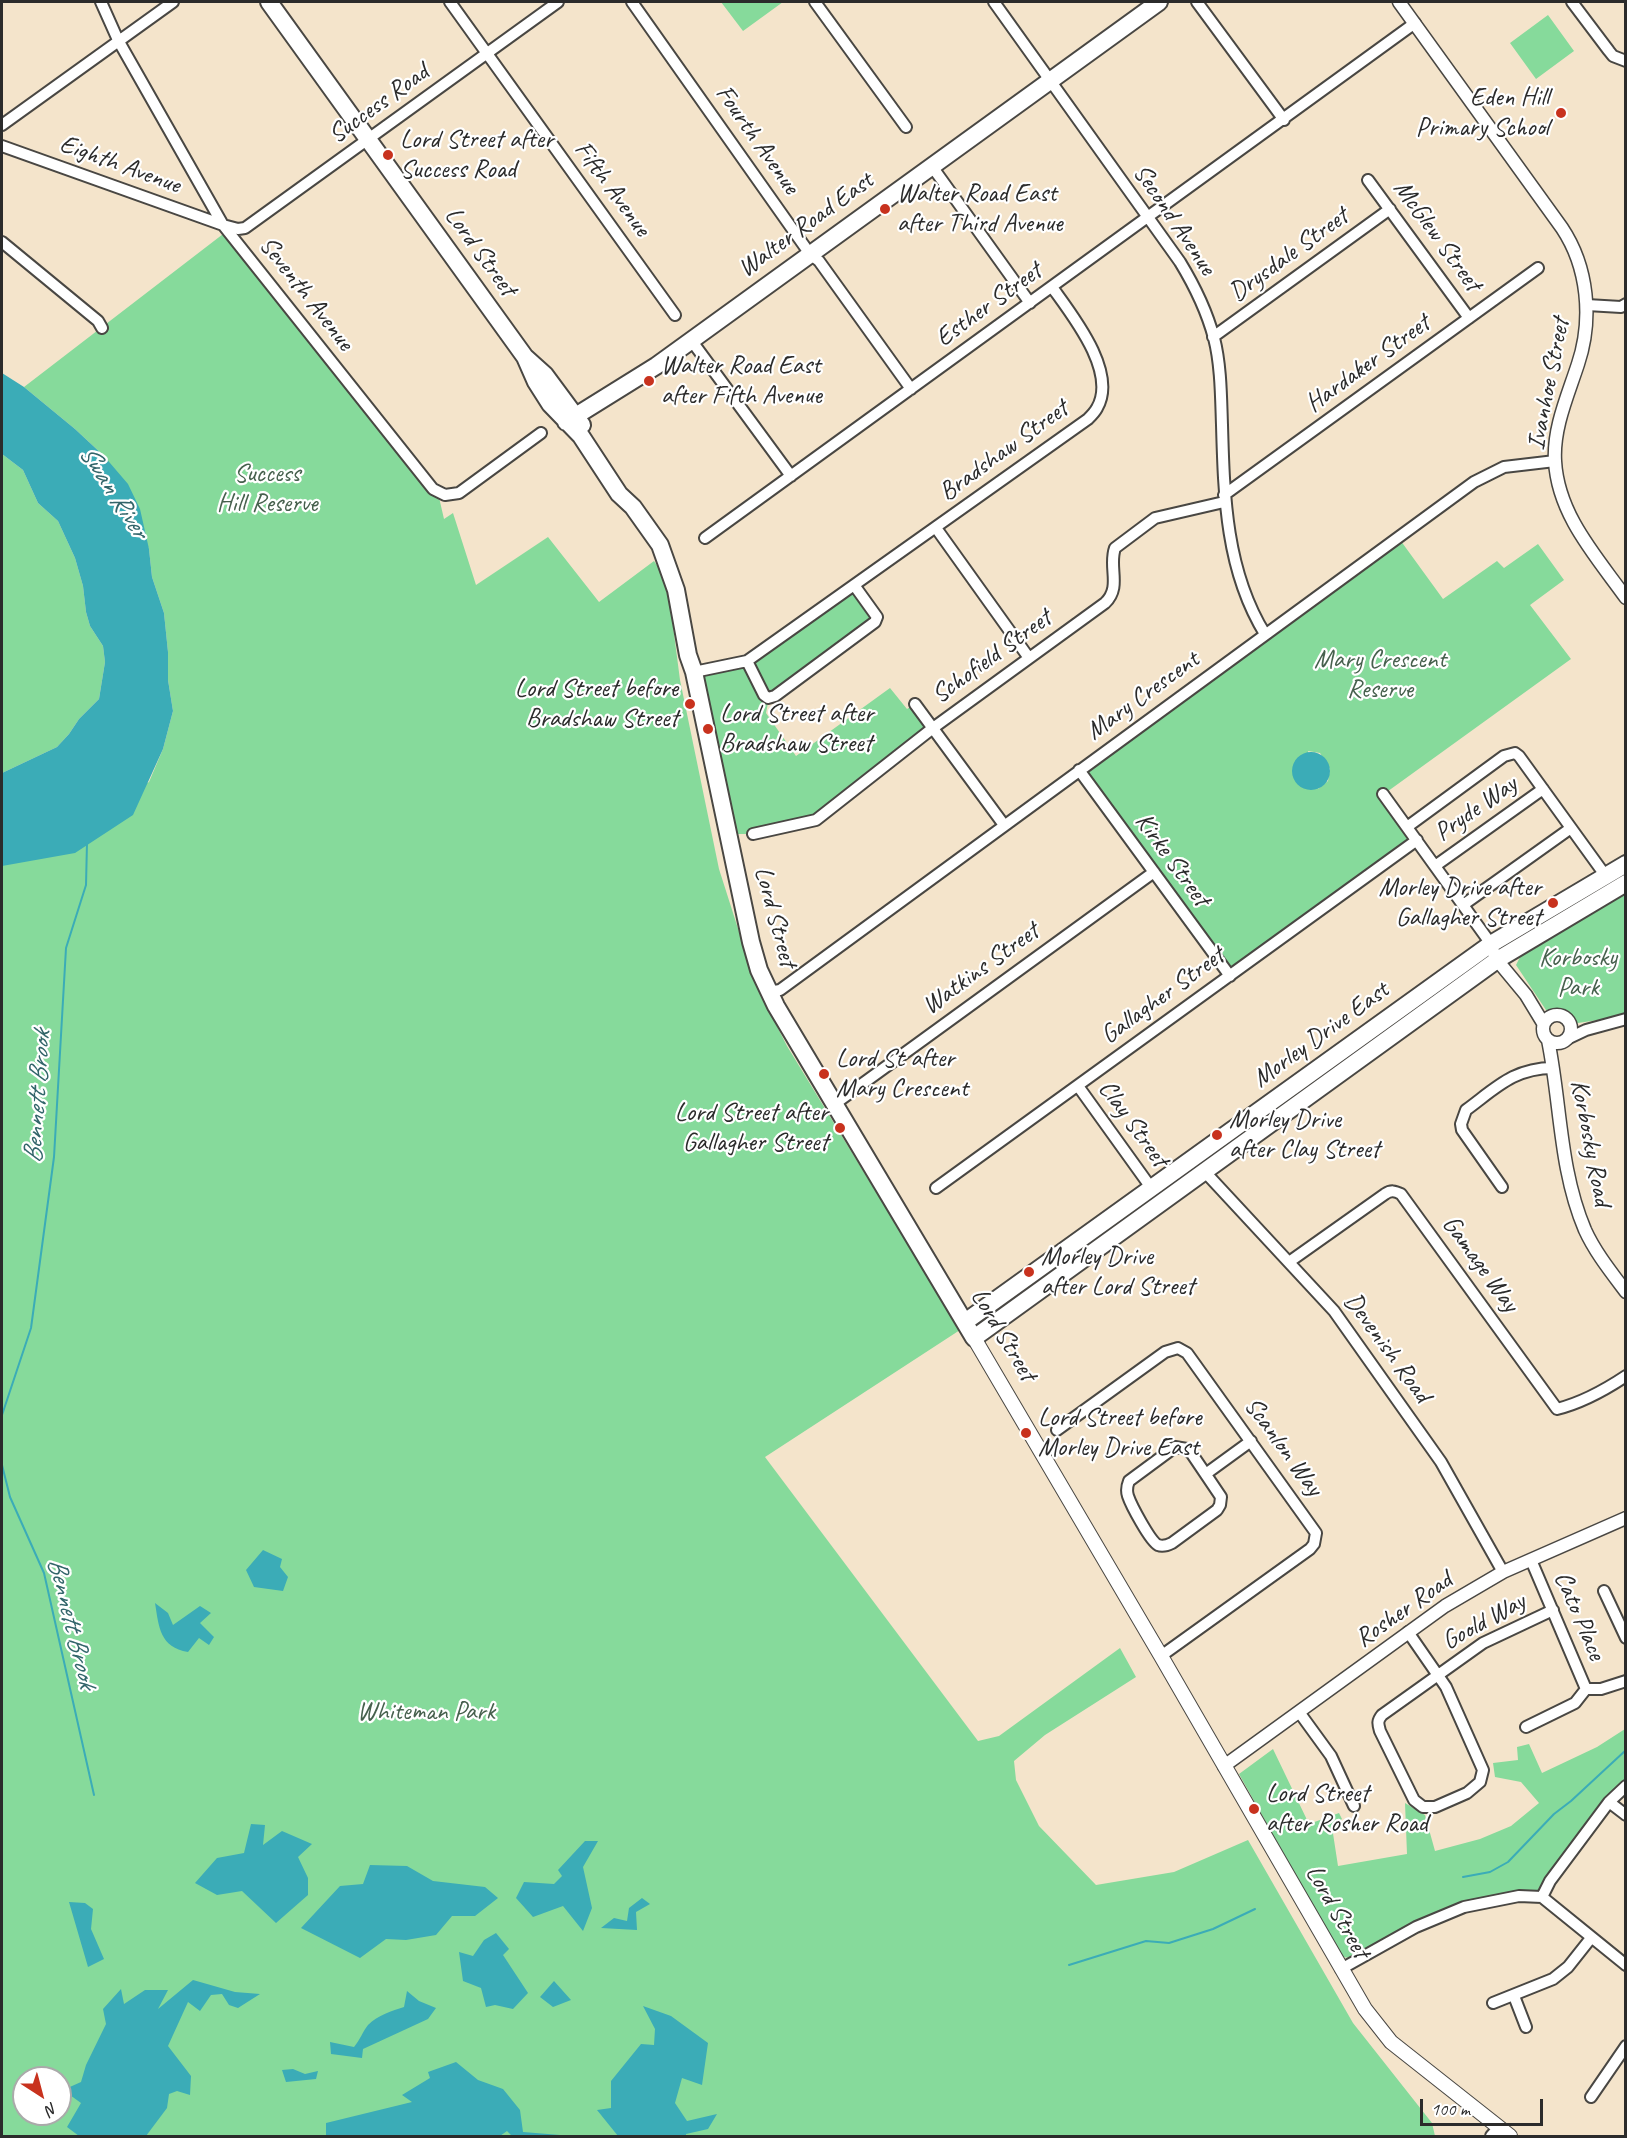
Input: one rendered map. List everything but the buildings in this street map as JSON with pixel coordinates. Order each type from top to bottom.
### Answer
[{"type":"main road","name":"Lord Street","points":[[270,2],[525,357],[545,375],[619,494],[633,507],[660,545],[676,590],[688,655],[694,672],[751,942],[769,992],[1161,1656],[1365,2009],[1391,2042],[1495,2132],[1510,2136]]},
{"type":"main road","name":"Walter Road East","points":[[571,419],[626,387],[1153,3]]},
{"type":"main road","name":"Morley Drive East","points":[[965,1322],[1491,944],[1626,864]]},
{"type":"main road","name":"Morley Drive East","points":[[974,1338],[1501,958],[1626,883]]},
{"type":"street","name":"Seventh Avenue","points":[[101,2],[118,40],[223,225],[433,489],[445,495],[459,493],[541,433]]},
{"type":"street","points":[[2,125],[173,2]]},
{"type":"street","name":"Fifth Avenue","points":[[450,2],[675,315]]},
{"type":"street","name":"Success Road","points":[[223,225],[238,229],[245,228],[558,2]]},
{"type":"street","name":"Fourth Avenue","points":[[632,2],[810,254],[819,261],[910,389]]},
{"type":"street","points":[[815,2],[906,127]]},
{"type":"street","name":"Second Avenue","points":[[994,2],[1189,277],[1213,337],[1220,394],[1224,499],[1237,569],[1251,609],[1265,634]]},
{"type":"street","points":[[1197,2],[1284,120]]},
{"type":"street","name":"Ivanhoe Street","points":[[1399,2],[1570,240],[1582,271],[1587,305],[1583,350],[1562,411],[1555,461],[1559,486],[1580,536],[1626,598]]},
{"type":"street","points":[[1572,2],[1609,51],[1622,60]]},
{"type":"street","name":"Esther Street","points":[[705,538],[1415,23]]},
{"type":"street","name":"Eighth Avenue","points":[[2,146],[223,225]]},
{"type":"street","points":[[932,165],[1030,303]]},
{"type":"street","name":"McGlew Street","points":[[1368,180],[1468,318]]},
{"type":"street","name":"Drysdale Street","points":[[1213,337],[1390,209]]},
{"type":"street","points":[[2,242],[98,321],[102,328]]},
{"type":"street","name":"Hardaker Street","points":[[1224,499],[1538,268]]},
{"type":"street","name":"Bradshaw Street","points":[[694,672],[747,661],[1089,419],[1098,408],[1102,391],[1100,372],[1094,352],[1053,287]]},
{"type":"street","points":[[1587,305],[1621,307],[1626,304]]},
{"type":"street","points":[[691,340],[791,476]]},
{"type":"street","name":"Mary Crescent","points":[[769,992],[780,990],[1474,482],[1504,467],[1555,461]]},
{"type":"street","name":"Schofield Street","points":[[753,834],[816,820],[933,728],[1111,598],[1115,585],[1113,553],[1115,548],[1149,521],[1161,515],[1224,499]]},
{"type":"street","points":[[936,528],[1029,658]]},
{"type":"street","points":[[747,661],[764,695],[768,698],[775,696],[875,622],[877,617],[854,585]]},
{"type":"street","points":[[915,704],[1004,825]]},
{"type":"street","points":[[1407,827],[1504,756],[1515,753],[1605,875]]},
{"type":"street","name":"Kirke Street","points":[[1079,770],[1230,975]]},
{"type":"street","name":"Pryde Way","points":[[1435,866],[1543,789]]},
{"type":"street","points":[[1383,794],[1546,1020]]},
{"type":"street","points":[[1463,905],[1571,828]]},
{"type":"street","name":"Gallagher Street","points":[[936,1188],[1417,840]]},
{"type":"street","name":"Watkins Street","points":[[836,1103],[1154,872]]},
{"type":"street","points":[[1546,1020],[1562,1017],[1567,1035]]},
{"type":"street","points":[[1546,1020],[1543,1032],[1548,1040],[1555,1043],[1567,1035],[1626,1019]]},
{"type":"street","name":"Korbosky Road","points":[[1553,1066],[1567,1035]]},
{"type":"street","name":"Korbosky Road","points":[[1548,1040],[1563,1151],[1576,1206],[1596,1250],[1623,1283]]},
{"type":"street","points":[[1502,1187],[1462,1130],[1463,1116],[1466,1110],[1514,1075],[1536,1068],[1553,1066]]},
{"type":"street","name":"Clay Street","points":[[1078,1086],[1152,1189]]},
{"type":"street","name":"Devenish Road","points":[[1205,1172],[1334,1311],[1442,1462],[1503,1572]]},
{"type":"street","name":"Gamage Way","points":[[1289,1262],[1389,1191],[1396,1192],[1401,1194],[1557,1409],[1612,1385],[1626,1376]]},
{"type":"street","name":"Scanlon Way","points":[[1057,1430],[1165,1352],[1178,1348],[1187,1353],[1316,1533],[1314,1544],[1161,1656]]},
{"type":"street","points":[[1207,1473],[1251,1441]]},
{"type":"street","points":[[1175,1447],[1187,1449],[1207,1473],[1221,1497],[1217,1510],[1172,1543],[1164,1546],[1157,1545],[1128,1497],[1126,1487],[1129,1481],[1175,1447]]},
{"type":"street","name":"Rosher Road","points":[[1224,1766],[1445,1606],[1503,1572],[1626,1518]]},
{"type":"street","name":"Cato Place","points":[[1526,1727],[1575,1703],[1586,1689],[1531,1560]]},
{"type":"street","points":[[1604,1591],[1626,1638]]},
{"type":"street","name":"Goold Way","points":[[1438,1674],[1483,1643],[1553,1610]]},
{"type":"street","points":[[1408,1632],[1438,1674],[1451,1697],[1483,1770],[1480,1782],[1472,1790],[1429,1808],[1418,1805],[1414,1800],[1377,1724],[1382,1715],[1438,1674]]},
{"type":"street","points":[[1586,1689],[1601,1689],[1626,1681]]},
{"type":"street","points":[[1299,1712],[1331,1756],[1354,1806]]},
{"type":"street","points":[[1542,1897],[1550,1881],[1610,1802],[1626,1786]]},
{"type":"street","points":[[1610,1802],[1626,1815]]},
{"type":"street","points":[[1341,1969],[1416,1927],[1464,1907],[1519,1896],[1542,1897],[1626,1965]]},
{"type":"street","points":[[1493,2003],[1553,1978],[1568,1967],[1591,1938]]},
{"type":"street","points":[[1514,1996],[1526,2027]]},
{"type":"street","points":[[1591,2097],[1626,2046]]},
{"type":"green space","points":[[721,2],[783,2],[743,31]]},
{"type":"green space","points":[[1548,15],[1574,51],[1536,79],[1510,43]]},
{"type":"green space","name":"Whiteman Park","points":[[227,231],[438,493],[444,519],[453,513],[476,585],[548,537],[599,602],[654,561],[667,580],[680,680],[719,869],[756,985],[787,1046],[960,1330],[765,1457],[978,1741],[999,1736],[1120,1648],[1136,1677],[1045,1735],[1014,1761],[1016,1780],[1039,1826],[1096,1885],[1174,1872],[1248,1840],[1353,2023],[1432,2123],[1435,2136],[2,2136],[2,861],[149,782],[163,749],[173,711],[168,680],[164,613],[152,577],[149,549],[104,456],[24,387]]},
{"type":"green space","points":[[2,454],[23,470],[38,503],[58,521],[75,558],[90,626],[103,646],[105,662],[99,699],[79,719],[57,747],[2,773]]},
{"type":"green space","name":"Mary Crescent Reserve","points":[[1398,537],[1443,599],[1497,561],[1504,568],[1538,544],[1564,580],[1530,605],[1571,659],[1384,794],[1417,840],[1230,976],[1079,770]],"holes":[[[1308,751],[1320,753],[1330,769],[1328,781],[1318,789]]]},
{"type":"green space","points":[[854,585],[877,617],[769,698],[766,713],[796,756],[890,688],[907,709],[915,704],[933,728],[816,820],[753,834],[728,834],[694,672],[747,661]]},
{"type":"green space","name":"Korbosky Park","points":[[1625,893],[1625,1016],[1578,1023],[1548,1013],[1516,965],[1522,953]]},
{"type":"green space","points":[[1625,1729],[1625,1783],[1538,1894],[1465,1903],[1352,1958],[1341,1957],[1239,1774],[1273,1749],[1309,1824],[1339,1813],[1342,1819],[1332,1827],[1338,1866],[1407,1854],[1405,1803],[1425,1815],[1435,1851],[1480,1839],[1511,1826],[1539,1803],[1521,1782],[1495,1777],[1493,1763],[1518,1760],[1517,1747],[1529,1744],[1542,1773],[1597,1747]]},
{"type":"water","name":"Swan River","points":[[2,373],[24,387],[75,429],[104,456],[128,484],[140,509],[149,549],[152,577],[164,613],[168,680],[173,711],[163,749],[133,815],[75,853],[2,866],[2,773],[57,747],[79,719],[99,699],[105,662],[103,646],[90,626],[75,558],[58,521],[38,503],[23,470],[2,454]]},
{"type":"water","points":[[1311,752],[1325,757],[1330,771],[1325,785],[1311,790],[1297,785],[1292,771],[1297,757]]},
{"type":"water","points":[[263,1550],[282,1559],[280,1567],[288,1577],[283,1591],[254,1587],[246,1570]]},
{"type":"water","points":[[155,1603],[168,1613],[173,1625],[200,1606],[211,1613],[200,1623],[214,1637],[209,1645],[199,1638],[188,1652],[172,1646],[162,1635]]},
{"type":"water","points":[[251,1824],[265,1825],[263,1845],[282,1831],[312,1844],[298,1857],[308,1878],[308,1895],[276,1923],[242,1891],[217,1895],[195,1883],[217,1858],[244,1853]]},
{"type":"water","points":[[585,1841],[598,1841],[583,1867],[592,1908],[583,1931],[563,1906],[533,1917],[516,1898],[524,1882],[554,1884],[562,1876],[558,1870]]},
{"type":"water","points":[[370,1865],[407,1866],[433,1881],[485,1887],[498,1898],[475,1916],[452,1916],[436,1935],[406,1940],[386,1939],[360,1958],[301,1928],[340,1886],[363,1884]]},
{"type":"water","points":[[642,1898],[650,1904],[636,1912],[637,1930],[601,1928],[614,1918],[627,1921],[629,1908]]},
{"type":"water","points":[[69,1902],[85,1903],[93,1909],[91,1929],[104,1959],[88,1967]]},
{"type":"water","points":[[496,1933],[509,1949],[503,1955],[528,1993],[513,2009],[495,2005],[486,2007],[481,1988],[463,1981],[459,1952],[473,1956],[484,1940]]},
{"type":"water","points":[[193,1980],[235,1992],[260,1994],[238,2008],[229,2005],[222,1994],[211,1995],[200,2011],[188,2002],[168,2046],[191,2076],[190,2095],[177,2091],[169,2094],[167,2108],[146,2136],[79,2136],[67,2127],[72,2126],[72,2118],[81,2103],[72,2096],[72,2086],[81,2082],[86,2065],[106,2024],[103,2009],[121,1989],[124,2004],[145,1990],[168,1990],[158,2009]]},
{"type":"water","points":[[554,1981],[571,2000],[553,2007],[540,1997]]},
{"type":"water","points":[[407,1991],[419,2001],[436,2008],[428,2019],[363,2049],[362,2058],[331,2054],[330,2042],[354,2047],[366,2027],[372,2022],[404,2007]]},
{"type":"water","points":[[643,2006],[671,2016],[708,2043],[702,2085],[682,2078],[675,2103],[687,2121],[717,2114],[708,2129],[686,2134],[686,2136],[618,2136],[597,2110],[611,2108],[611,2081],[641,2044],[654,2045],[655,2029]]},
{"type":"water","points":[[456,2062],[478,2080],[503,2089],[520,2110],[523,2132],[560,2136],[512,2136],[507,2131],[500,2136],[326,2136],[326,2123],[412,2102],[402,2095],[430,2078],[428,2072]]},
{"type":"water","points":[[293,2069],[305,2074],[318,2071],[316,2079],[286,2082],[282,2070]]},
{"type":"waterway","name":"Bennett Brook","points":[[2,1415],[31,1328],[54,1157],[66,948],[86,885],[87,843]]},
{"type":"waterway","name":"Bennett Brook","points":[[2,1465],[10,1497],[44,1573],[94,1795]]},
{"type":"waterway","points":[[1463,1877],[1490,1872],[1508,1862],[1554,1814],[1626,1750]]},
{"type":"waterway","points":[[1069,1965],[1146,1941],[1169,1943],[1213,1929],[1255,1909]]},
{"type":"place","name":"Eden Hill Primary School","points":[[1561,113]]},
{"type":"place","name":"Lord Street after Success Road","points":[[388,155]]},
{"type":"place","name":"Walter Road East after Third Avenue","points":[[885,209]]},
{"type":"place","name":"Walter Road East after Fifth Avenue","points":[[649,381]]},
{"type":"place","name":"Lord Street before Bradshaw Street","points":[[690,704]]},
{"type":"place","name":"Lord Street after Bradshaw Street","points":[[708,729]]},
{"type":"place","name":"Morley Drive after Gallagher Street","points":[[1553,903]]},
{"type":"place","name":"Lord St after Mary Crescent","points":[[824,1074]]},
{"type":"place","name":"Lord Street after Gallagher Street","points":[[840,1128]]},
{"type":"place","name":"Morley Drive after Clay Street","points":[[1217,1135]]},
{"type":"place","name":"Morley Drive after Lord Street","points":[[1029,1272]]},
{"type":"place","name":"Lord Street before Morley Drive East","points":[[1026,1433]]},
{"type":"place","name":"Lord Street after Rosher Road","points":[[1254,1809]]},
{"type":"park label","name":"Success Hill Reserve","points":[[267,489]]}]
